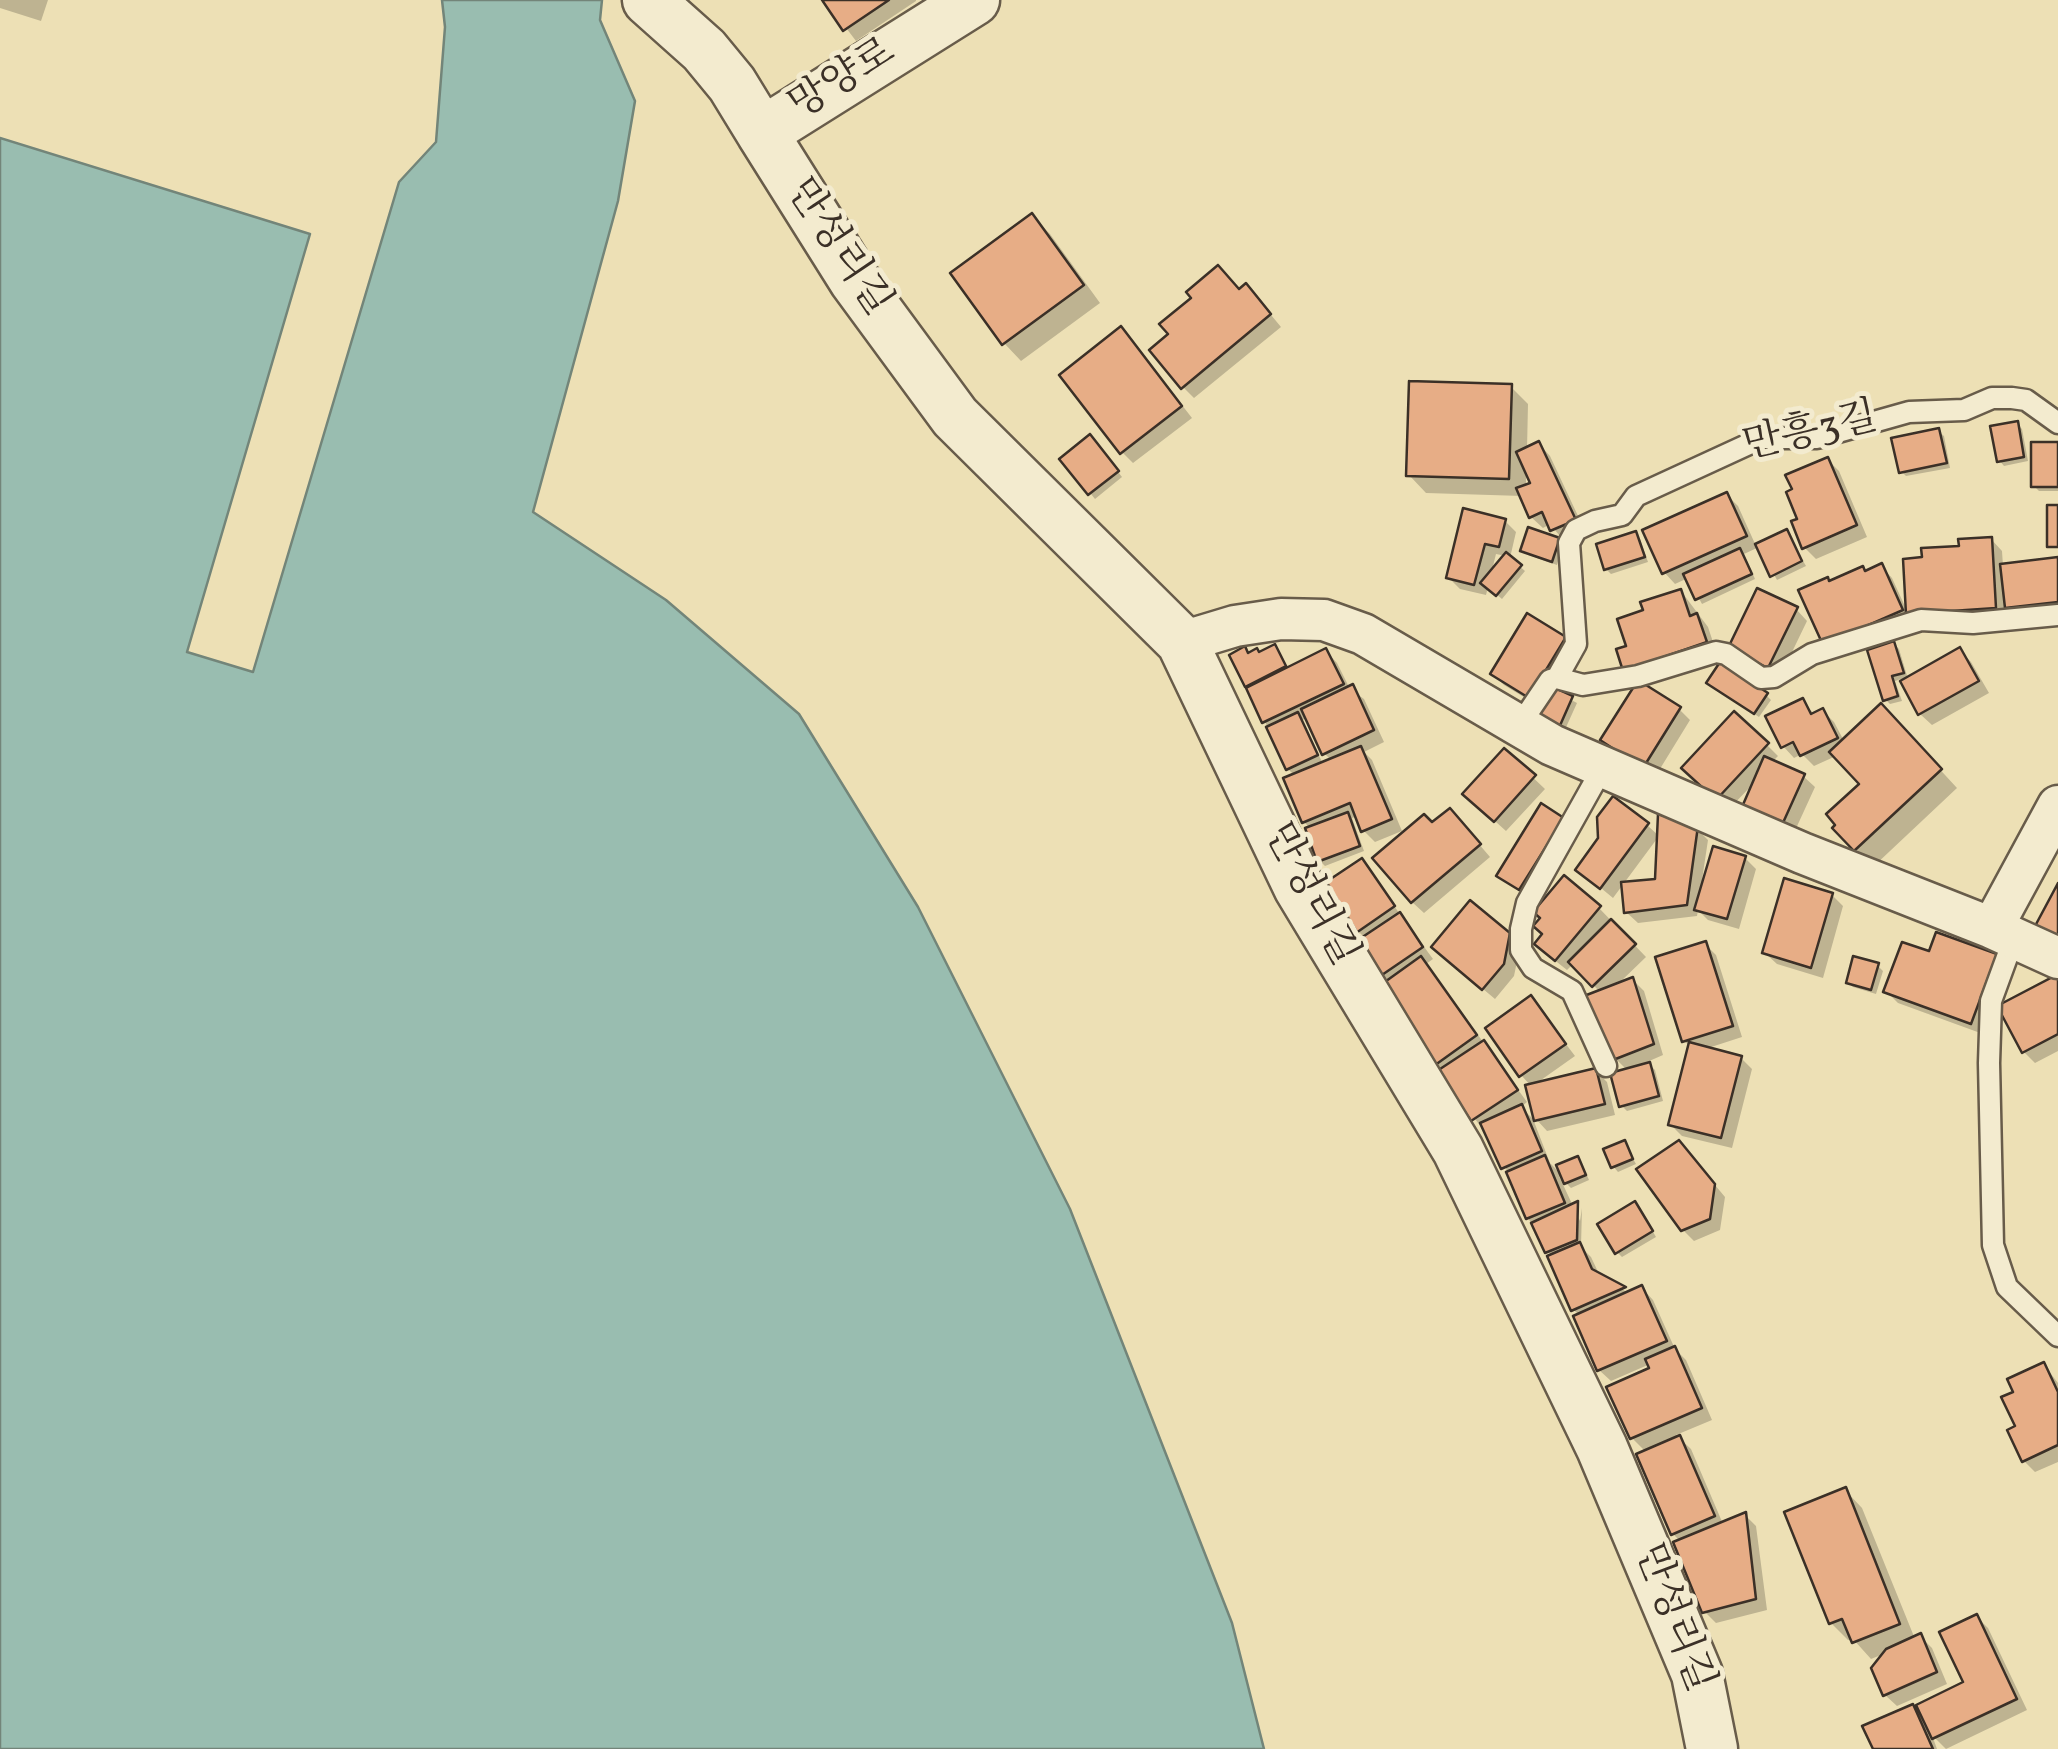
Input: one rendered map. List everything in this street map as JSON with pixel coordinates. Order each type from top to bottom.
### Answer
[{"type":"street","name":"망양로","points":[[648,0],[704,50],[732,84],[762,133],[974,0]]},
{"type":"street","name":"만성리길","points":[[762,133],[855,281],[955,417],[1182,642],[1299,887],[1458,1150],[1602,1448],[1696,1674],[1712,1749]]},
{"type":"street","points":[[1182,642],[1235,626],[1281,620],[1324,620],[1363,634],[1552,745],[2058,958]]},
{"type":"street","points":[[2003,933],[2058,806]]},
{"type":"lane","name":"만흥3길","points":[[1557,678],[1576,644],[1567,558],[1569,543],[1576,530],[1595,520],[1622,515],[1636,496],[1762,438],[1817,438],[1909,412],[1964,410],[1992,398],[2026,400],[2058,423]]},
{"type":"lane","points":[[1519,726],[1550,680],[1557,678],[1583,684],[1638,676],[1716,652],[1726,654],[1761,678],[1774,677],[1812,654],[1921,620],[1974,622],[2058,615]]},
{"type":"lane","points":[[1603,767],[1527,903],[1521,950],[1533,968],[1572,992],[1606,1066]]},
{"type":"lane","points":[[2003,933],[1991,1001],[1989,1064],[1994,1245],[2007,1287],[2058,1336]]},
{"type":"water","points":[[442,0],[602,0],[600,20],[635,101],[618,201],[533,512],[666,600],[799,714],[918,907],[1070,1209],[1232,1623],[1264,1749],[0,1749],[0,138],[310,234],[187,652],[253,672],[399,182],[436,142],[445,27]]},
{"type":"building","points":[[822,0],[889,0],[843,31]]},
{"type":"building","points":[[1032,213],[1084,285],[1002,345],[950,273]]},
{"type":"building","points":[[1218,265],[1239,289],[1246,283],[1271,314],[1181,389],[1149,350],[1168,334],[1159,324],[1191,298],[1186,292]]},
{"type":"building","points":[[1121,326],[1182,406],[1120,454],[1059,375]]},
{"type":"building","points":[[1409,381],[1512,384],[1509,479],[1406,476]]},
{"type":"building","points":[[2018,421],[2024,457],[1997,462],[1990,426]]},
{"type":"building","points":[[1939,428],[1947,463],[1899,473],[1891,438]]},
{"type":"building","points":[[1090,434],[1119,471],[1088,495],[1059,459]]},
{"type":"building","points":[[1539,441],[1576,520],[1550,531],[1542,512],[1529,518],[1516,488],[1530,483],[1516,452]]},
{"type":"building","points":[[2031,442],[2058,442],[2058,487],[2031,487]]},
{"type":"building","points":[[1828,457],[1857,525],[1802,549],[1791,521],[1797,519],[1786,492],[1792,489],[1785,475]]},
{"type":"building","points":[[1727,492],[1747,536],[1662,574],[1642,530]]},
{"type":"building","points":[[2047,505],[2058,505],[2058,547],[2047,547]]},
{"type":"building","points":[[1463,508],[1506,519],[1499,547],[1485,544],[1474,585],[1446,578]]},
{"type":"building","points":[[1528,527],[1560,538],[1552,562],[1520,551]]},
{"type":"building","points":[[1787,529],[1802,561],[1770,577],[1755,544]]},
{"type":"building","points":[[1636,531],[1645,557],[1604,570],[1596,544]]},
{"type":"building","points":[[1992,537],[1996,608],[1906,614],[1903,559],[1922,557],[1921,548],[1959,546],[1958,539]]},
{"type":"building","points":[[1740,548],[1752,574],[1695,600],[1683,574]]},
{"type":"building","points":[[1506,552],[1522,565],[1496,596],[1480,583]]},
{"type":"building","points":[[2058,557],[2058,602],[2005,608],[2000,564]]},
{"type":"building","points":[[1882,563],[1903,610],[1823,645],[1798,590],[1828,577],[1829,581],[1863,566],[1865,571]]},
{"type":"building","points":[[1757,588],[1798,607],[1768,668],[1728,648]]},
{"type":"building","points":[[1681,589],[1690,616],[1697,613],[1707,642],[1623,671],[1616,649],[1626,646],[1617,619],[1643,610],[1640,602]]},
{"type":"building","points":[[1527,613],[1566,637],[1529,698],[1490,674]]},
{"type":"building","points":[[1894,641],[1904,673],[1892,676],[1898,696],[1883,701],[1867,650]]},
{"type":"building","points":[[1275,644],[1286,666],[1245,687],[1229,655],[1245,646],[1248,653]]},
{"type":"building","points":[[1960,647],[1979,681],[1918,715],[1900,681]]},
{"type":"building","points":[[1326,648],[1344,684],[1262,723],[1246,688]]},
{"type":"building","points":[[1720,662],[1768,693],[1754,714],[1706,683]]},
{"type":"building","points":[[1638,680],[1681,707],[1643,768],[1600,740]]},
{"type":"building","points":[[1353,684],[1374,730],[1322,755],[1301,709]]},
{"type":"building","points":[[1553,687],[1573,696],[1558,730],[1537,721]]},
{"type":"building","points":[[1803,698],[1811,714],[1823,708],[1838,738],[1800,756],[1793,742],[1781,748],[1765,716]]},
{"type":"building","points":[[1881,703],[1942,769],[1854,851],[1832,828],[1835,825],[1826,814],[1859,784],[1829,752]]},
{"type":"building","points":[[1734,711],[1769,743],[1716,800],[1681,768]]},
{"type":"building","points":[[1298,712],[1318,755],[1286,770],[1266,727]]},
{"type":"building","points":[[1361,746],[1392,819],[1361,832],[1350,803],[1302,823],[1283,778]]},
{"type":"building","points":[[1504,748],[1536,775],[1494,822],[1462,794]]},
{"type":"building","points":[[1764,756],[1805,774],[1782,825],[1742,807]]},
{"type":"building","points":[[1613,796],[1649,823],[1600,889],[1575,870],[1598,838],[1597,817]]},
{"type":"building","points":[[1541,803],[1564,818],[1519,890],[1496,876]]},
{"type":"building","points":[[1450,808],[1481,844],[1411,903],[1372,858],[1424,814],[1432,822]]},
{"type":"building","points":[[1348,812],[1360,846],[1317,862],[1305,828]]},
{"type":"building","points":[[1658,814],[1698,826],[1687,905],[1624,913],[1621,882],[1655,879]]},
{"type":"building","points":[[1713,846],[1746,856],[1727,919],[1694,910]]},
{"type":"building","points":[[1362,858],[1395,906],[1356,933],[1323,884]]},
{"type":"building","points":[[1564,875],[1601,906],[1555,961],[1534,944],[1542,934],[1533,926],[1540,918],[1533,912]]},
{"type":"building","points":[[1784,878],[1833,893],[1811,968],[1762,953]]},
{"type":"building","points":[[2058,883],[2058,941],[2034,928]]},
{"type":"building","points":[[1470,900],[1510,933],[1504,964],[1482,990],[1431,947]]},
{"type":"building","points":[[1400,912],[1423,947],[1376,979],[1352,944]]},
{"type":"building","points":[[1611,919],[1636,944],[1592,987],[1568,962]]},
{"type":"building","points":[[1936,932],[1997,954],[1971,1024],[1883,992],[1902,942],[1929,951]]},
{"type":"building","points":[[1706,941],[1733,1026],[1682,1042],[1655,957]]},
{"type":"building","points":[[1421,956],[1477,1035],[1431,1068],[1375,989]]},
{"type":"building","points":[[1853,956],[1879,963],[1871,990],[1846,983]]},
{"type":"building","points":[[2058,974],[2058,1034],[2022,1053],[1997,1006]]},
{"type":"building","points":[[1633,977],[1654,1044],[1613,1060],[1584,996]]},
{"type":"building","points":[[1531,995],[1566,1044],[1519,1077],[1485,1028]]},
{"type":"building","points":[[1484,1040],[1518,1090],[1471,1121],[1437,1071]]},
{"type":"building","points":[[1689,1042],[1742,1056],[1721,1138],[1668,1125]]},
{"type":"building","points":[[1650,1062],[1659,1096],[1619,1107],[1610,1073]]},
{"type":"building","points":[[1596,1068],[1605,1104],[1534,1121],[1525,1085]]},
{"type":"building","points":[[1522,1104],[1542,1151],[1501,1169],[1480,1123]]},
{"type":"building","points":[[1625,1140],[1633,1159],[1611,1168],[1603,1149]]},
{"type":"building","points":[[1679,1140],[1715,1184],[1710,1219],[1681,1231],[1636,1169]]},
{"type":"building","points":[[1545,1155],[1565,1203],[1526,1219],[1506,1172]]},
{"type":"building","points":[[1578,1156],[1586,1175],[1564,1184],[1556,1165]]},
{"type":"building","points":[[1578,1201],[1577,1240],[1545,1253],[1531,1223]]},
{"type":"building","points":[[1635,1201],[1653,1231],[1615,1254],[1597,1224]]},
{"type":"building","points":[[1580,1242],[1592,1269],[1626,1287],[1571,1311],[1547,1256]]},
{"type":"building","points":[[1642,1285],[1667,1341],[1597,1371],[1573,1316]]},
{"type":"building","points":[[1675,1346],[1702,1408],[1630,1439],[1606,1387],[1649,1368],[1645,1359]]},
{"type":"building","points":[[2044,1362],[2058,1392],[2058,1445],[2022,1462],[2007,1430],[2015,1426],[2001,1397],[2013,1392],[2007,1379]]},
{"type":"building","points":[[1680,1435],[1715,1516],[1671,1535],[1636,1454]]},
{"type":"building","points":[[1846,1487],[1900,1624],[1852,1643],[1842,1619],[1829,1624],[1784,1512]]},
{"type":"building","points":[[1746,1512],[1756,1599],[1702,1613],[1673,1542]]},
{"type":"building","points":[[1977,1614],[2017,1699],[1932,1739],[1916,1705],[1963,1682],[1939,1632]]},
{"type":"building","points":[[1921,1633],[1937,1672],[1883,1696],[1871,1668],[1886,1649]]},
{"type":"building","points":[[1913,1704],[1933,1749],[1873,1749],[1862,1726]]}]
